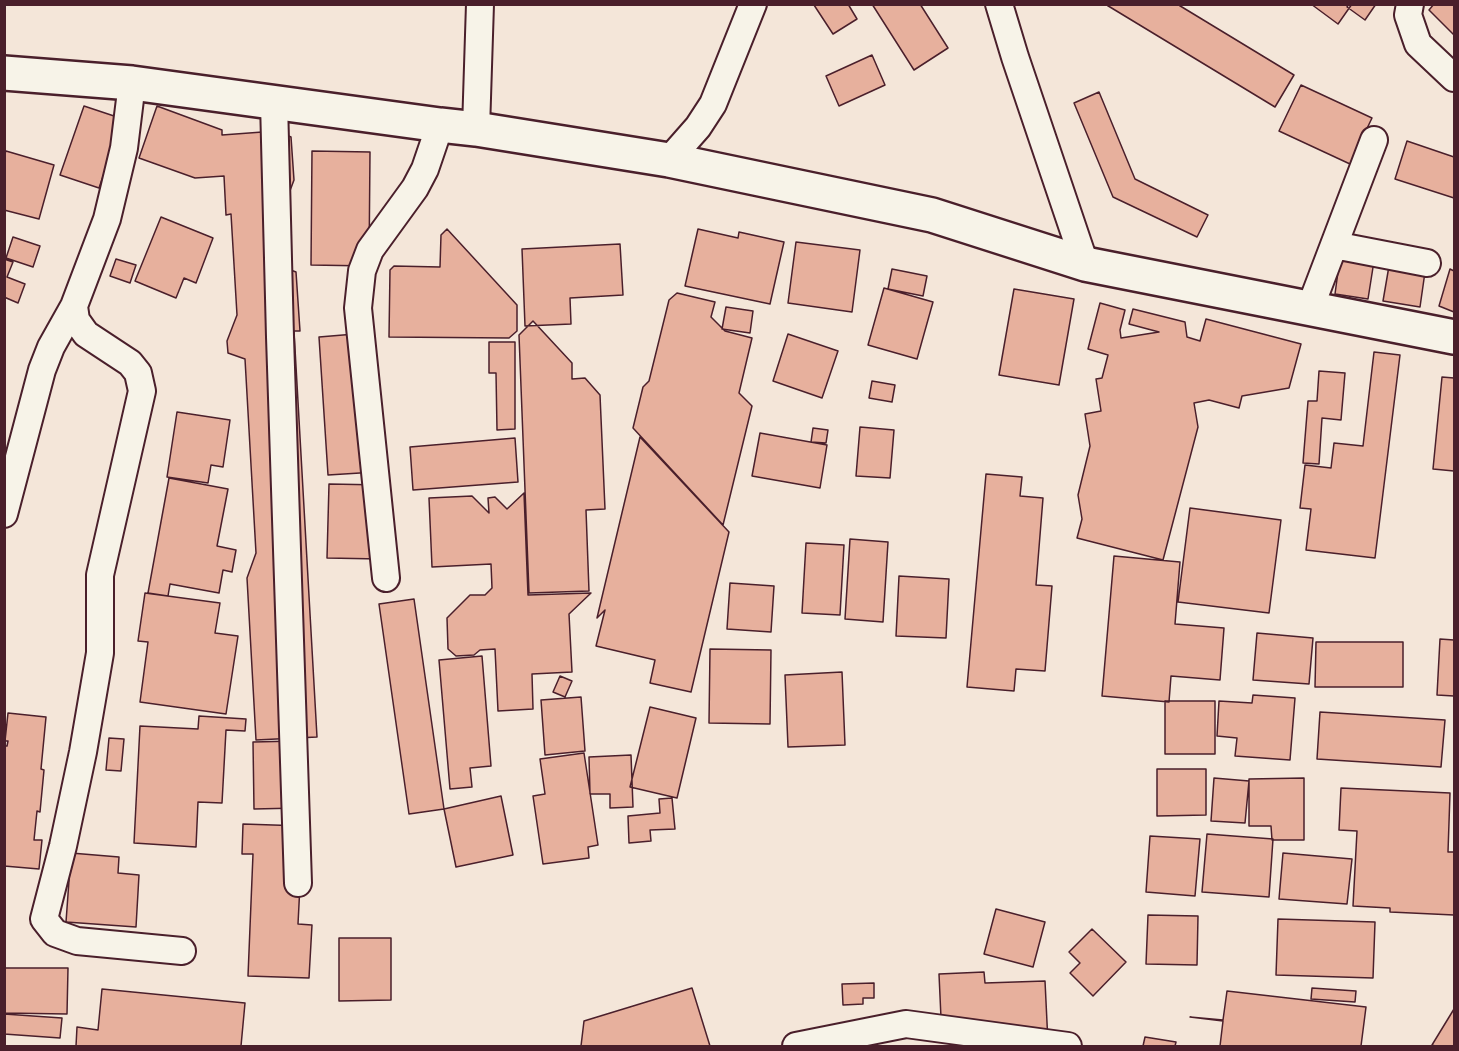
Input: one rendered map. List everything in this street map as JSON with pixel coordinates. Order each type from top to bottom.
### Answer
[{"type":"main road","points":[[4,73],[132,83],[476,129],[669,160],[932,215],[1085,264],[1455,337]]},
{"type":"street","points":[[476,129],[480,4]]},
{"type":"street","points":[[669,160],[698,127],[713,104],[753,4]]},
{"type":"street","points":[[999,4],[1085,264]]},
{"type":"street","points":[[1410,4],[1408,15],[1418,44],[1455,78]]},
{"type":"street","points":[[4,514],[42,370],[51,347],[74,306],[107,219],[124,148],[132,83]]},
{"type":"street","points":[[274,102],[298,883]]},
{"type":"street","points":[[386,578],[358,308],[362,271],[370,250],[415,188],[425,170],[440,125]]},
{"type":"street","points":[[1310,308],[1374,140]]},
{"type":"street","points":[[1334,245],[1427,263]]},
{"type":"street","points":[[74,306],[76,320],[86,334],[130,363],[138,373],[141,391],[100,574],[100,653],[83,752],[63,846],[44,919],[55,933],[76,941],[182,951]]},
{"type":"street","points":[[796,1047],[906,1024],[1068,1047]]},
{"type":"building","points":[[848,4],[857,19],[833,34],[814,5]]},
{"type":"building","points":[[872,4],[920,4],[948,48],[914,70]]},
{"type":"building","points":[[1105,4],[1177,4],[1294,75],[1275,107]]},
{"type":"building","points":[[1311,4],[1352,4],[1338,24]]},
{"type":"building","points":[[1349,4],[1376,4],[1365,20],[1347,7]]},
{"type":"building","points":[[1434,4],[1454,4],[1454,35],[1429,10]]},
{"type":"building","points":[[872,55],[885,85],[839,106],[826,76]]},
{"type":"building","points":[[1301,85],[1372,118],[1350,164],[1279,131]]},
{"type":"building","points":[[1099,92],[1135,179],[1208,215],[1197,237],[1113,197],[1074,103]]},
{"type":"building","points":[[84,106],[123,119],[99,188],[60,175]]},
{"type":"building","points":[[157,106],[222,130],[222,135],[276,131],[291,137],[294,180],[285,204],[288,269],[296,272],[300,331],[294,331],[317,737],[256,740],[247,578],[256,553],[245,359],[228,353],[227,341],[237,315],[231,214],[226,215],[224,176],[195,178],[139,158]]},
{"type":"building","points":[[1407,141],[1454,157],[1454,198],[1395,179]]},
{"type":"building","points":[[6,151],[54,165],[39,219],[4,210],[4,156]]},
{"type":"building","points":[[312,151],[370,152],[369,266],[311,265]]},
{"type":"building","points":[[161,217],[213,238],[196,283],[184,278],[176,298],[135,281]]},
{"type":"building","points":[[447,229],[517,305],[517,331],[509,338],[389,337],[390,270],[394,266],[440,267],[441,235]]},
{"type":"building","points":[[698,229],[738,238],[739,232],[784,242],[770,304],[685,286]]},
{"type":"building","points":[[13,237],[40,246],[33,267],[6,258]]},
{"type":"building","points":[[796,242],[860,250],[852,312],[788,303]]},
{"type":"building","points":[[620,244],[623,295],[570,298],[571,324],[525,326],[522,249]]},
{"type":"building","points":[[1340,257],[1374,261],[1368,299],[1335,294]]},
{"type":"building","points":[[4,259],[13,262],[7,277],[25,284],[18,303],[4,297]]},
{"type":"building","points":[[116,259],[136,265],[130,283],[110,276]]},
{"type":"building","points":[[1389,266],[1425,272],[1420,307],[1383,301]]},
{"type":"building","points":[[892,269],[927,276],[923,296],[888,289]]},
{"type":"building","points":[[1450,269],[1454,271],[1454,312],[1439,306]]},
{"type":"building","points":[[884,288],[933,302],[917,359],[868,345]]},
{"type":"building","points":[[1014,289],[1074,299],[1059,385],[999,375]]},
{"type":"building","points":[[677,293],[715,302],[711,317],[725,331],[752,338],[739,393],[752,406],[723,525],[633,428],[643,387],[649,381],[669,300]]},
{"type":"building","points":[[1100,303],[1125,310],[1120,330],[1121,338],[1159,332],[1129,324],[1133,309],[1185,322],[1187,337],[1200,341],[1206,319],[1301,344],[1289,388],[1242,396],[1239,408],[1209,400],[1194,403],[1198,427],[1163,560],[1077,538],[1082,519],[1078,495],[1090,446],[1085,414],[1101,411],[1096,379],[1102,378],[1108,355],[1088,349]]},
{"type":"building","points":[[726,307],[753,311],[750,333],[722,329]]},
{"type":"building","points":[[533,321],[572,363],[572,379],[585,378],[600,395],[605,509],[586,510],[589,591],[529,593],[519,335]]},
{"type":"building","points":[[367,333],[376,472],[328,475],[319,337]]},
{"type":"building","points":[[788,334],[838,351],[822,398],[773,381]]},
{"type":"building","points":[[489,342],[515,342],[515,429],[497,430],[496,373],[489,373]]},
{"type":"building","points":[[1374,352],[1400,355],[1375,558],[1306,550],[1311,509],[1300,508],[1305,465],[1331,468],[1334,443],[1363,446]]},
{"type":"building","points":[[1319,371],[1345,373],[1341,420],[1322,418],[1319,464],[1303,463],[1308,401],[1317,401]]},
{"type":"building","points":[[1442,377],[1454,378],[1454,471],[1433,469]]},
{"type":"building","points":[[872,381],[895,385],[892,402],[869,398]]},
{"type":"building","points":[[177,412],[230,420],[223,467],[211,465],[208,483],[167,477]]},
{"type":"building","points":[[860,427],[894,430],[890,478],[856,476]]},
{"type":"building","points":[[813,428],[828,430],[826,443],[811,442]]},
{"type":"building","points":[[760,433],[827,445],[820,488],[752,476]]},
{"type":"building","points":[[640,437],[729,532],[691,692],[650,683],[655,660],[596,646],[605,610],[597,618]]},
{"type":"building","points":[[515,438],[518,482],[413,490],[410,447]]},
{"type":"building","points":[[986,474],[1022,477],[1020,496],[1043,498],[1036,585],[1052,586],[1045,671],[1016,669],[1014,691],[967,687]]},
{"type":"building","points":[[169,478],[228,489],[217,546],[236,550],[232,572],[223,570],[219,593],[170,584],[168,596],[148,593]]},
{"type":"building","points":[[329,484],[382,485],[380,559],[327,558]]},
{"type":"building","points":[[524,493],[528,595],[591,593],[569,614],[572,672],[532,674],[533,709],[498,711],[495,649],[480,650],[474,655],[456,656],[448,649],[447,618],[470,595],[485,595],[492,588],[491,564],[432,567],[429,498],[472,496],[489,513],[488,498],[495,497],[507,509]]},
{"type":"building","points":[[1190,508],[1281,520],[1269,613],[1178,602]]},
{"type":"building","points":[[850,539],[888,542],[883,622],[845,619]]},
{"type":"building","points":[[806,543],[844,545],[840,615],[802,613]]},
{"type":"building","points":[[1114,556],[1180,562],[1175,624],[1224,628],[1220,680],[1171,676],[1169,702],[1102,696]]},
{"type":"building","points":[[899,576],[949,579],[946,638],[896,636]]},
{"type":"building","points":[[730,583],[774,586],[771,632],[727,629]]},
{"type":"building","points":[[145,593],[220,603],[215,633],[238,636],[226,714],[140,702],[148,642],[138,641]]},
{"type":"building","points":[[414,599],[444,809],[409,814],[379,604]]},
{"type":"building","points":[[1257,633],[1313,638],[1309,684],[1253,680]]},
{"type":"building","points":[[1440,639],[1454,640],[1454,696],[1437,695]]},
{"type":"building","points":[[1316,642],[1403,642],[1403,687],[1315,687]]},
{"type":"building","points":[[710,649],[771,650],[770,724],[709,723]]},
{"type":"building","points":[[482,656],[491,766],[470,768],[472,787],[450,789],[439,660]]},
{"type":"building","points":[[842,672],[845,745],[788,747],[785,675]]},
{"type":"building","points":[[560,676],[572,681],[565,697],[553,692]]},
{"type":"building","points":[[1253,695],[1295,698],[1290,760],[1235,756],[1237,738],[1217,736],[1219,701],[1252,703]]},
{"type":"building","points":[[581,697],[585,751],[545,755],[541,700]]},
{"type":"building","points":[[1165,701],[1215,701],[1215,754],[1165,754]]},
{"type":"building","points":[[650,707],[696,718],[677,798],[630,787]]},
{"type":"building","points":[[1320,712],[1445,720],[1441,767],[1317,759]]},
{"type":"building","points":[[8,713],[46,717],[40,812],[37,811],[34,840],[42,840],[39,869],[4,866],[4,746],[7,746],[8,741],[5,741]]},
{"type":"building","points":[[199,716],[246,719],[245,731],[226,730],[222,803],[198,802],[196,847],[134,843],[140,726],[198,729]]},
{"type":"building","points":[[109,738],[124,739],[121,771],[106,770]]},
{"type":"building","points":[[296,741],[298,808],[254,809],[253,742]]},
{"type":"building","points":[[584,753],[598,845],[588,847],[589,858],[543,864],[533,796],[545,794],[540,759]]},
{"type":"building","points":[[631,755],[633,807],[610,808],[610,794],[590,794],[589,757]]},
{"type":"building","points":[[1157,769],[1206,769],[1206,815],[1157,816]]},
{"type":"building","points":[[1214,778],[1249,781],[1245,823],[1211,821]]},
{"type":"building","points":[[1304,778],[1304,840],[1272,840],[1271,826],[1249,826],[1249,779]]},
{"type":"building","points":[[1341,788],[1450,793],[1448,852],[1454,852],[1454,915],[1390,912],[1390,908],[1353,906],[1357,831],[1339,830]]},
{"type":"building","points":[[501,796],[513,855],[456,867],[444,809]]},
{"type":"building","points":[[672,798],[675,829],[650,830],[651,841],[629,843],[628,816],[660,813],[659,799]]},
{"type":"building","points":[[243,824],[303,826],[298,924],[312,925],[309,978],[248,976],[253,854],[242,854]]},
{"type":"building","points":[[1207,834],[1273,839],[1269,897],[1202,892]]},
{"type":"building","points":[[1150,836],[1200,839],[1195,896],[1146,892]]},
{"type":"building","points":[[71,853],[119,857],[118,873],[139,875],[136,927],[66,922]]},
{"type":"building","points":[[1283,853],[1352,859],[1347,904],[1279,899]]},
{"type":"building","points":[[996,909],[1045,922],[1033,967],[984,954]]},
{"type":"building","points":[[1148,915],[1198,916],[1197,965],[1146,964]]},
{"type":"building","points":[[1278,919],[1375,922],[1373,978],[1276,975]]},
{"type":"building","points":[[1092,929],[1126,962],[1093,996],[1070,973],[1080,963],[1069,952]]},
{"type":"building","points":[[339,938],[391,938],[391,1000],[339,1001]]},
{"type":"building","points":[[4,968],[68,968],[67,1014],[4,1013]]},
{"type":"building","points":[[984,972],[985,983],[1045,981],[1048,1043],[942,1040],[939,974]]},
{"type":"building","points":[[874,983],[874,998],[863,998],[863,1004],[843,1005],[842,984]]},
{"type":"building","points":[[692,988],[710,1046],[581,1046],[584,1021]]},
{"type":"building","points":[[1312,988],[1356,991],[1355,1002],[1311,999]]},
{"type":"building","points":[[102,989],[245,1003],[241,1046],[76,1046],[77,1027],[98,1030]]},
{"type":"building","points":[[1227,991],[1366,1007],[1361,1046],[1220,1046],[1223,1021],[1190,1017],[1223,1020]]},
{"type":"building","points":[[1454,1009],[1454,1046],[1432,1045]]},
{"type":"building","points":[[4,1014],[62,1018],[60,1038],[4,1034]]},
{"type":"building","points":[[1145,1037],[1176,1042],[1175,1046],[1143,1046]]}]
